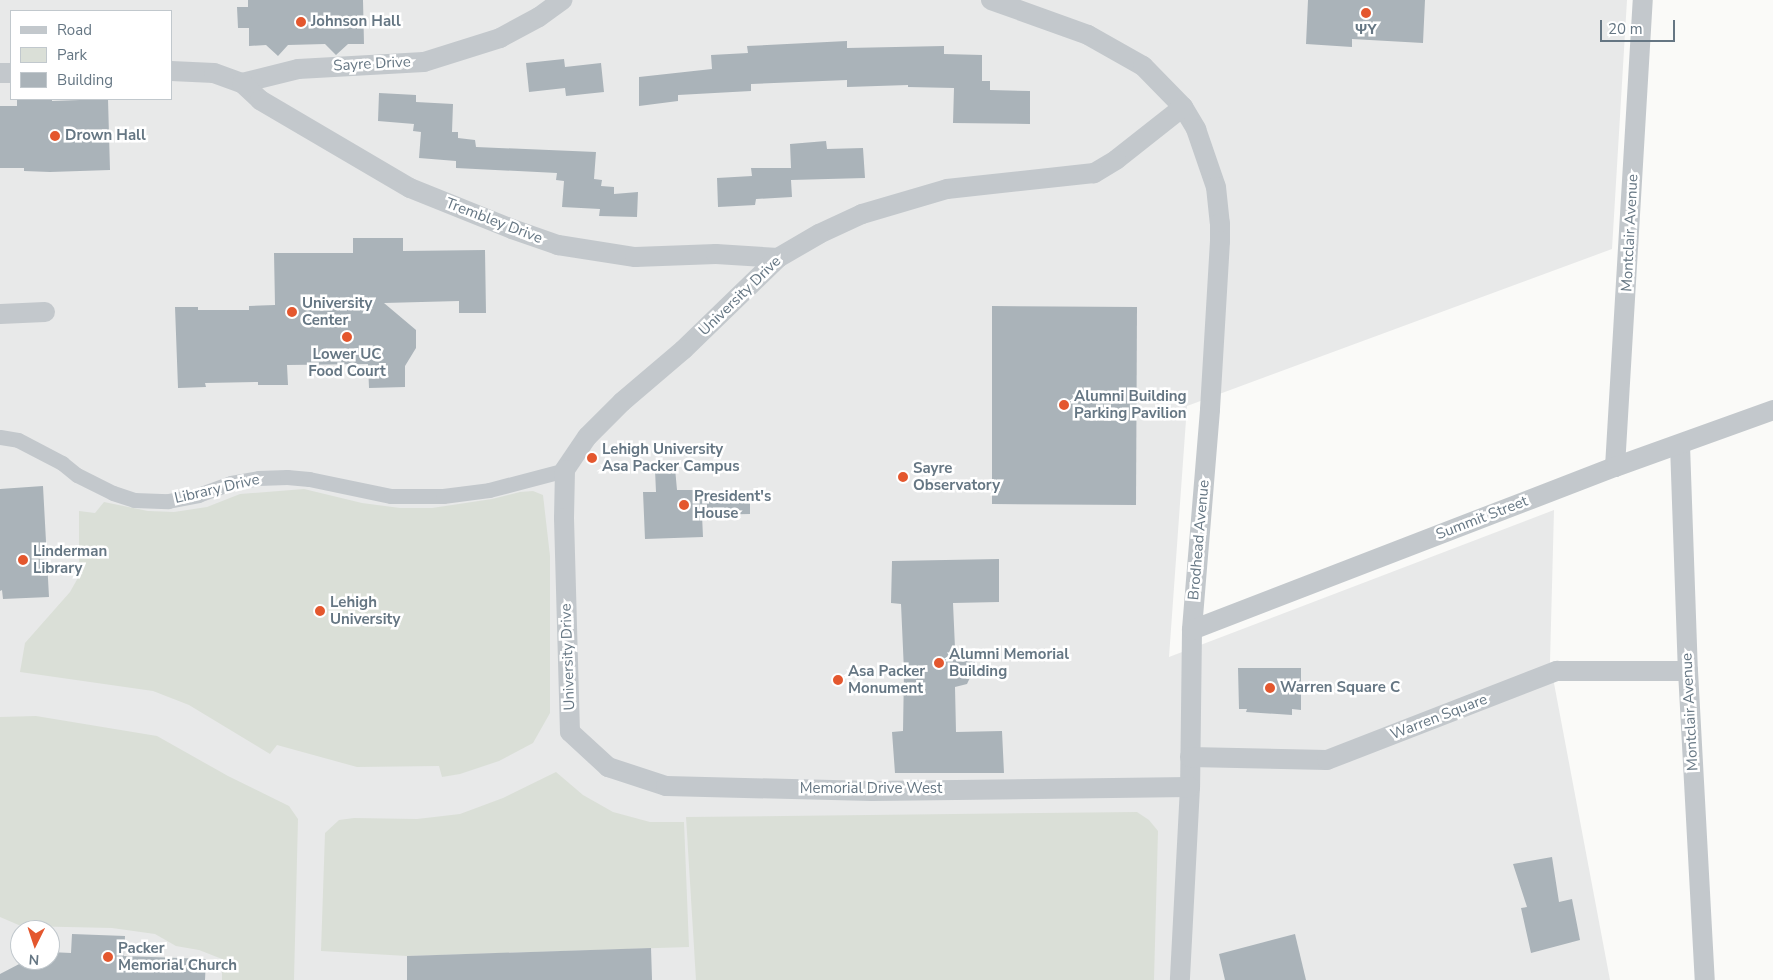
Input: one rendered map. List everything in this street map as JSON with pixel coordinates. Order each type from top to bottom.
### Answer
[{"type":"street","name":"Sayre Drive","points":[[242,83],[298,69],[424,62],[500,38],[539,17],[562,0]]},
{"type":"street","points":[[991,0],[1106,43],[1143,66],[1183,107]]},
{"type":"street","name":"Montclair Avenue","points":[[1615,467],[1643,0]]},
{"type":"street","points":[[172,71],[214,73],[242,83]]},
{"type":"street","name":"Trembley Drive","points":[[242,83],[260,100],[410,188],[512,229],[558,245],[636,256],[716,254],[778,258]]},
{"type":"street","name":"University Drive","points":[[570,732],[564,470],[587,437],[622,402],[683,350],[778,258],[819,234],[862,214],[947,189],[1094,173],[1116,160],[1183,107]]},
{"type":"street","name":"Brodhead Avenue","points":[[1180,980],[1190,787],[1192,630],[1210,410],[1220,223],[1216,187],[1196,129],[1183,107]]},
{"type":"street","points":[[0,314],[45,312]]},
{"type":"street","name":"Summit Street","points":[[1192,630],[1615,467],[1773,410]]},
{"type":"street","name":"Library Drive","points":[[0,437],[18,440],[62,463],[77,475],[113,493],[134,500],[168,501],[198,494],[231,483],[258,478],[287,477],[309,479],[391,496],[443,496],[488,490],[564,470]]},
{"type":"street","name":"Montclair Avenue","points":[[1680,445],[1688,671],[1705,980]]},
{"type":"street","name":"Warren Square","points":[[1190,756],[1327,760],[1557,671],[1688,671]]},
{"type":"street","name":"Memorial Drive West","points":[[570,732],[608,767],[666,786],[872,791],[1190,787]]},
{"type":"shaded area","name":"Lehigh University Asa Packer Campus","points":[[0,0],[1627,0],[1612,249],[1187,406],[1169,657],[1554,510],[1550,662],[1610,980],[0,980]]},
{"type":"green space","points":[[304,489],[362,503],[400,508],[432,508],[492,499],[520,492],[533,491],[543,495],[550,556],[550,713],[533,743],[499,761],[460,774],[442,777],[439,766],[357,767],[277,745],[270,754],[189,705],[153,691],[20,672],[25,643],[70,592],[79,576],[79,511],[95,513],[104,502],[148,511],[174,512],[207,507],[240,494]]},
{"type":"green space","points":[[36,716],[157,736],[228,776],[289,806],[298,819],[294,980],[222,980],[222,959],[199,950],[176,946],[155,934],[112,928],[60,927],[60,920],[10,921],[0,917],[0,717]]},
{"type":"green space","points":[[556,772],[583,795],[613,812],[650,822],[684,822],[689,947],[407,956],[321,951],[325,833],[339,820],[354,818],[417,819],[460,814],[503,798]]},
{"type":"green space","points":[[1137,812],[1149,820],[1158,831],[1154,980],[696,980],[686,817]]},
{"type":"building","name":"Johnson Hall","points":[[248,0],[363,0],[364,44],[348,44],[336,55],[325,44],[288,45],[278,56],[266,45],[249,46],[249,28],[238,28],[237,7],[248,7]]},
{"type":"building","name":"ΨΥ","points":[[1308,0],[1425,0],[1423,43],[1352,39],[1352,47],[1306,44]]},
{"type":"building","points":[[847,41],[847,48],[944,46],[944,54],[982,55],[982,81],[990,81],[990,90],[1030,91],[1030,124],[953,123],[954,88],[908,87],[908,85],[847,87],[847,80],[751,84],[751,91],[678,95],[678,101],[639,106],[639,77],[712,69],[711,55],[748,53],[747,46]]},
{"type":"building","points":[[564,59],[565,67],[601,63],[604,92],[566,96],[565,88],[529,92],[526,63]]},
{"type":"building","points":[[379,93],[416,95],[416,102],[453,104],[452,132],[458,132],[458,138],[475,140],[476,147],[596,152],[594,179],[602,180],[601,186],[614,187],[614,194],[638,192],[637,217],[599,216],[600,209],[562,207],[564,181],[556,180],[557,173],[456,168],[456,161],[419,158],[421,132],[413,131],[414,124],[378,121]]},
{"type":"building","name":"Drown Hall","points":[[17,100],[108,100],[110,170],[50,172],[24,171],[24,168],[0,168],[0,106],[17,106]]},
{"type":"building","points":[[826,141],[827,149],[863,148],[865,178],[791,180],[792,197],[756,199],[755,205],[718,207],[717,178],[752,176],[751,168],[791,168],[790,144]]},
{"type":"building","name":"University Center","points":[[353,238],[403,238],[403,251],[485,250],[486,313],[459,313],[459,301],[384,303],[416,330],[416,348],[405,366],[405,387],[369,388],[368,364],[287,365],[288,385],[258,385],[258,382],[205,383],[206,387],[178,388],[175,307],[198,307],[198,310],[249,310],[249,306],[275,305],[274,253],[353,253]]},
{"type":"building","name":"Alumni Building Parking Pavilion","points":[[992,306],[1137,307],[1136,505],[992,504]]},
{"type":"building","name":"President's House","points":[[675,468],[677,490],[700,490],[701,497],[750,496],[750,514],[702,515],[703,537],[645,539],[643,492],[656,492],[655,470]]},
{"type":"building","name":"Linderman Library","points":[[43,486],[49,597],[3,599],[2,590],[0,591],[0,489]]},
{"type":"building","name":"Alumni Memorial Building","points":[[999,559],[999,602],[953,603],[955,648],[968,651],[975,658],[975,667],[967,684],[955,687],[956,732],[1002,731],[1004,773],[895,773],[892,732],[903,731],[904,671],[901,604],[891,603],[892,561]]},
{"type":"building","name":"Warren Square C","points":[[1238,668],[1301,668],[1301,710],[1292,709],[1292,715],[1246,712],[1247,709],[1239,709]]},
{"type":"building","points":[[1552,857],[1559,902],[1572,899],[1580,940],[1531,953],[1521,908],[1527,907],[1513,864]]},
{"type":"building","name":"Packer Memorial Church","points":[[72,934],[125,936],[124,956],[206,959],[205,980],[0,980],[0,974],[10,969],[60,970],[60,952],[71,953]]},
{"type":"building","points":[[1295,934],[1306,980],[1225,980],[1219,954]]},
{"type":"building","points":[[651,948],[652,980],[407,980],[407,956]]},
{"type":"place","name":"ΨΥ","points":[[1366,13]]},
{"type":"place","name":"Johnson Hall","points":[[301,22]]},
{"type":"place","name":"Drown Hall","points":[[55,136]]},
{"type":"place","name":"University Center","points":[[292,312]]},
{"type":"place","name":"Lower UC Food Court","points":[[347,337]]},
{"type":"place","name":"Alumni Building Parking Pavilion","points":[[1064,405]]},
{"type":"place","name":"Lehigh University Asa Packer Campus","points":[[592,458]]},
{"type":"place","name":"Sayre Observatory","points":[[903,477]]},
{"type":"place","name":"President's House","points":[[684,505]]},
{"type":"place","name":"Linderman Library","points":[[23,560]]},
{"type":"place","name":"Lehigh University","points":[[320,611]]},
{"type":"place","name":"Alumni Memorial Building","points":[[939,663]]},
{"type":"place","name":"Asa Packer Monument","points":[[838,680]]},
{"type":"place","name":"Warren Square C","points":[[1270,688]]},
{"type":"place","name":"Packer Memorial Church","points":[[108,957]]}]
